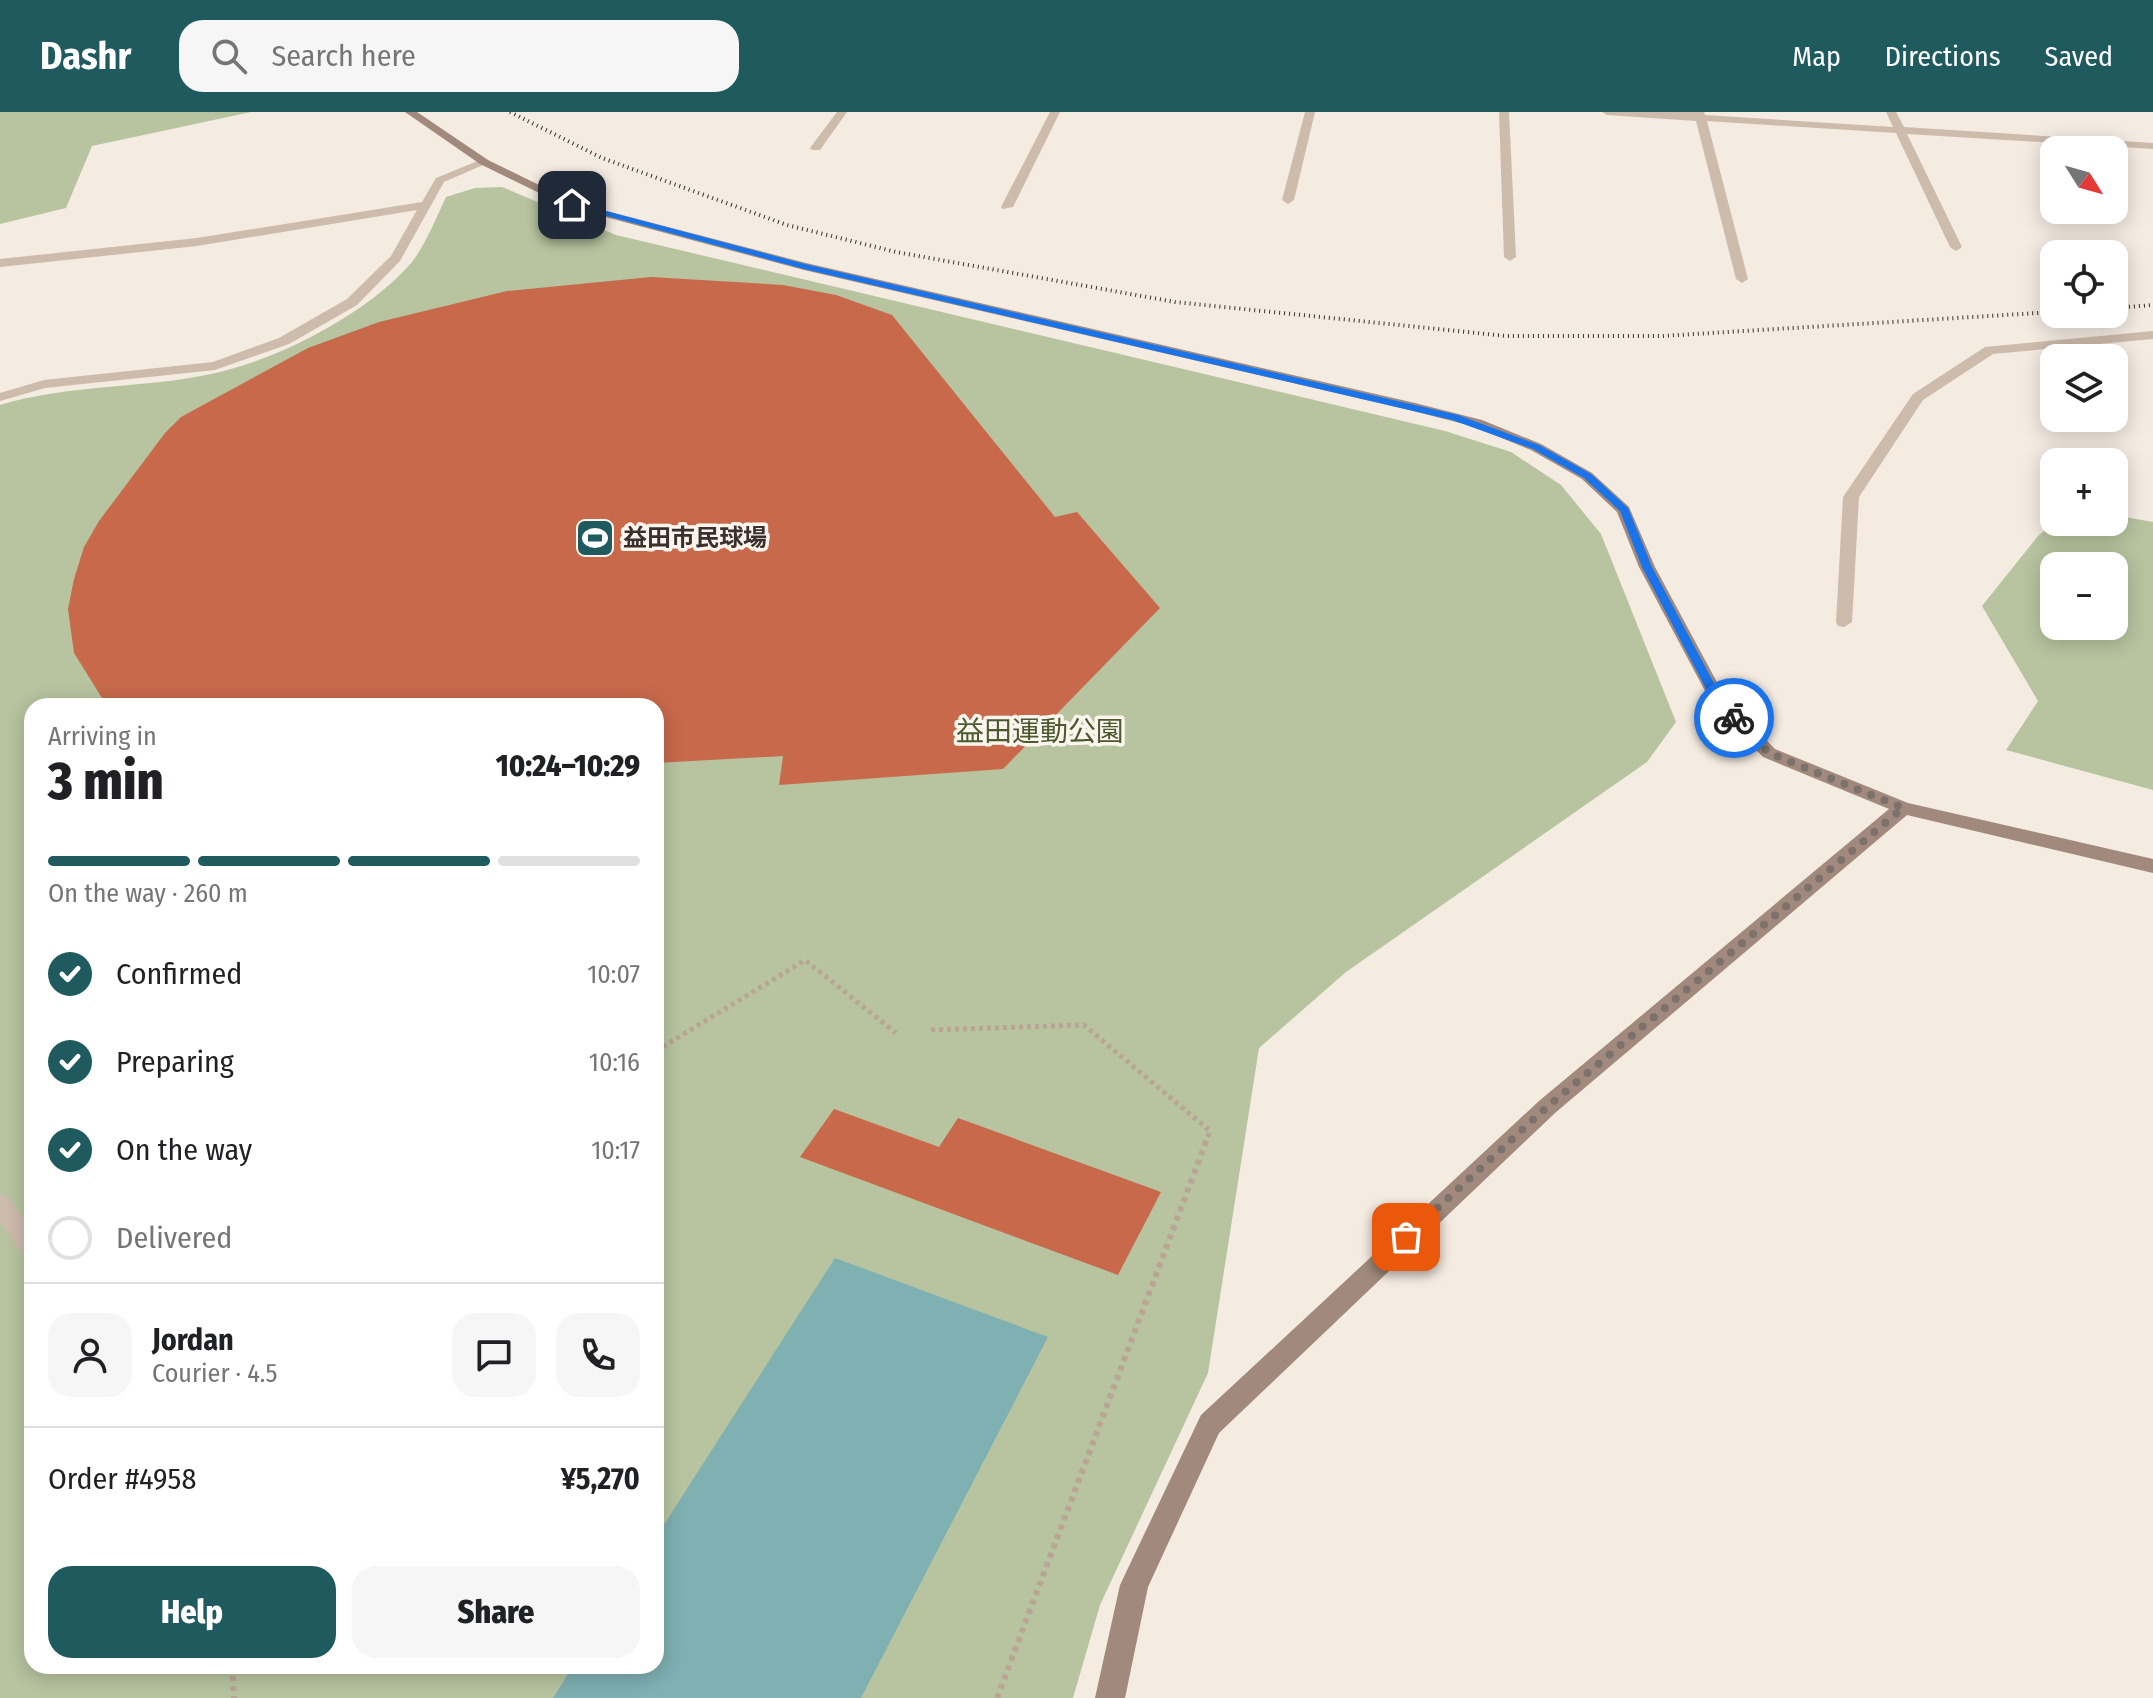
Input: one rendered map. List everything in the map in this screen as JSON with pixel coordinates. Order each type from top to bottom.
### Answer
[{"type":"street","points":[[410,112],[484,162],[572,205],[677,235],[1410,406],[1477,423],[1536,447],[1587,476],[1624,510],[1647,567],[1719,702],[1769,753],[1903,808],[2153,866]]},
{"type":"street","points":[[816,148],[842,112]]},
{"type":"street","points":[[1007,207],[1055,112]]},
{"type":"street","points":[[1288,200],[1310,112]]},
{"type":"street","points":[[1504,112],[1510,257]]},
{"type":"street","points":[[1607,112],[1699,115],[2153,146]]},
{"type":"street","points":[[1891,112],[1956,247]]},
{"type":"street","points":[[1699,115],[1742,279]]},
{"type":"street","points":[[0,397],[44,384],[215,366],[284,341],[352,302],[396,258],[440,180],[484,162]]},
{"type":"street","points":[[0,263],[197,242],[426,205]]},
{"type":"street","points":[[1844,622],[1851,497],[1918,397],[1990,350],[2153,335]]},
{"type":"street","points":[[1110,1698],[1134,1585],[1210,1424],[1547,1107],[1903,808]]},
{"type":"street","points":[[0,1204],[24,1237]]},
{"type":"path","points":[[664,1046],[805,960],[896,1033]]},
{"type":"path","points":[[931,1030],[1084,1025],[1210,1131],[997,1698]]},
{"type":"path","points":[[232,1674],[234,1698]]},
{"type":"green space","points":[[0,112],[251,112],[92,146],[66,208],[0,224]]},
{"type":"green space","name":"益田運動公園","points":[[502,187],[616,235],[1445,431],[1511,452],[1561,485],[1601,534],[1676,722],[1647,762],[1346,972],[1259,1048],[1208,1373],[1100,1605],[1073,1698],[0,1698],[0,405],[52,393],[211,374],[237,368],[292,346],[347,316],[394,281],[417,255],[446,197],[475,188]]},
{"type":"green space","points":[[2128,518],[2153,522],[2153,790],[2006,750],[2038,701],[1982,606],[2038,536],[2128,536]]},
{"type":"water","points":[[835,1258],[1048,1337],[861,1698],[553,1698],[568,1674],[664,1674],[664,1525]]},
{"type":"building","name":"益田市民球場","points":[[651,277],[783,285],[836,295],[892,315],[1055,517],[1077,512],[1160,608],[1003,769],[779,785],[783,756],[664,763],[664,698],[102,698],[74,653],[68,609],[74,579],[84,547],[99,521],[165,433],[181,417],[308,348],[379,322],[507,291]]},
{"type":"building","points":[[834,1109],[939,1147],[958,1118],[1161,1192],[1118,1275],[800,1157]]},
{"type":"railway","points":[[510,112],[602,158],[787,225],[896,252],[1175,302],[1506,336],[1662,336],[2040,313]]},
{"type":"railway","points":[[2128,307],[2153,305]]},
{"type":"way so far","points":[[1406,1237],[1547,1107],[1903,808],[1769,753],[1734,718]]},
{"type":"place","name":"益田市民球場","points":[[595,538]]},
{"type":"route","points":[[572,205],[804,266],[1455,417],[1536,447],[1587,476],[1624,510],[1647,567],[1704,675],[1719,702],[1734,718]]}]
